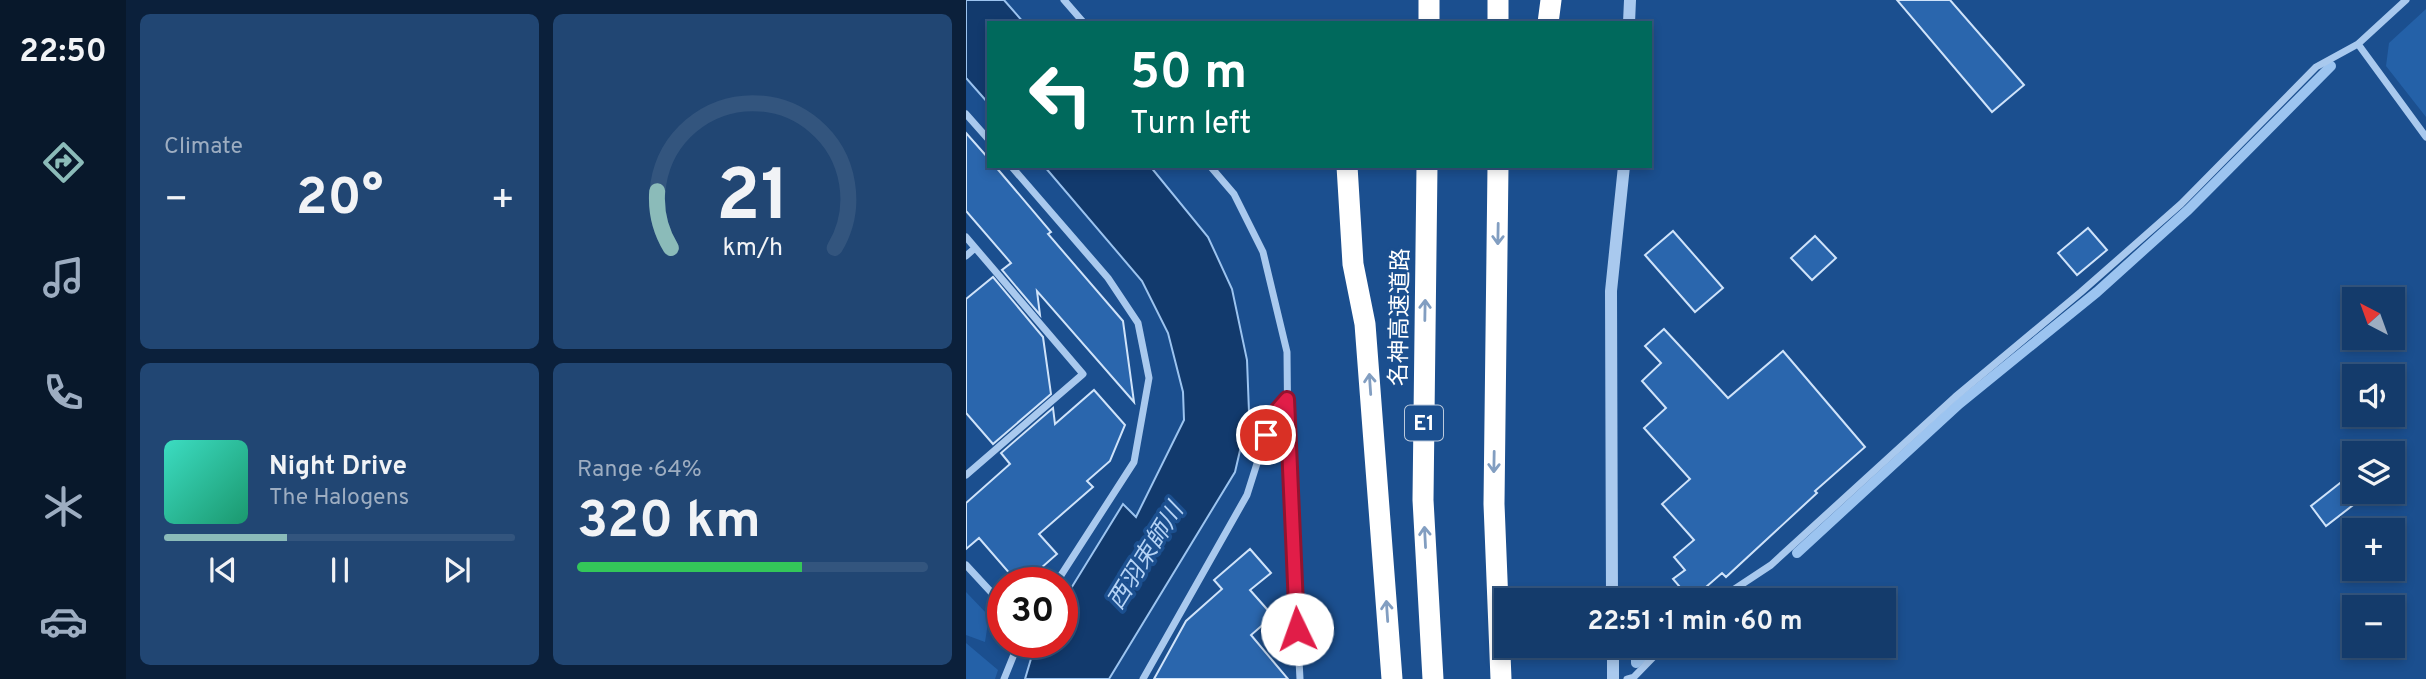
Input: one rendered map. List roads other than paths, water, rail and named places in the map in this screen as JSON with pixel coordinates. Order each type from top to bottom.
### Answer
[{"type":"highway","points":[[1429,0],[1429,21]]},
{"type":"highway","points":[[1498,21],[1499,0]]},
{"type":"highway","points":[[1548,21],[1551,0]]},
{"type":"highway","points":[[1348,168],[1353,264],[1365,324],[1392,679]]},
{"type":"highway","name":"名神高速道路","points":[[1427,168],[1423,500],[1433,679]]},
{"type":"highway","points":[[1498,168],[1494,505],[1501,679]]},
{"type":"highway","points":[[1498,191],[1513,168]]},
{"type":"street","points":[[1064,0],[1082,21]]},
{"type":"street","points":[[1629,21],[1630,0]]},
{"type":"street","points":[[1736,588],[1771,565],[1955,397],[2181,204],[2316,68],[2358,44],[2406,0]]},
{"type":"street","points":[[2358,44],[2426,137]]},
{"type":"street","points":[[966,114],[987,138]]},
{"type":"street","points":[[1013,168],[1108,278],[1131,312],[1138,323],[1149,378],[1134,462],[1066,567]]},
{"type":"street","points":[[1212,168],[1234,194],[1263,252],[1287,352],[1288,454],[1300,679]]},
{"type":"street","points":[[1612,588],[1611,291],[1623,168]]},
{"type":"street","points":[[966,237],[1083,374],[966,475]]},
{"type":"street","points":[[966,256],[975,248]]},
{"type":"street","points":[[1143,679],[1247,495],[1272,416],[1287,399]]},
{"type":"street","points":[[966,565],[987,588]]},
{"type":"street","points":[[1004,679],[1013,658]]},
{"type":"street","points":[[1613,658],[1613,679]]},
{"type":"street","points":[[1627,679],[1634,677],[1652,658]]},
{"type":"water","points":[[966,0],[1004,0],[1022,21],[987,21],[987,102],[966,78]]},
{"type":"water","name":"西羽束師川","points":[[1046,168],[1152,168],[1208,237],[1232,289],[1247,360],[1249,412],[1235,472],[1109,679],[1025,679],[1031,658],[1078,658],[1078,577],[1123,504],[1136,517],[1184,420],[1183,392],[1168,333],[1142,281]]},
{"type":"waterway","points":[[1797,553],[1959,404],[2097,292],[2188,210],[2331,66]]},
{"type":"waterway","points":[[1636,658],[1636,663]]},
{"type":"waterway","points":[[1636,663],[1642,658]]}]
